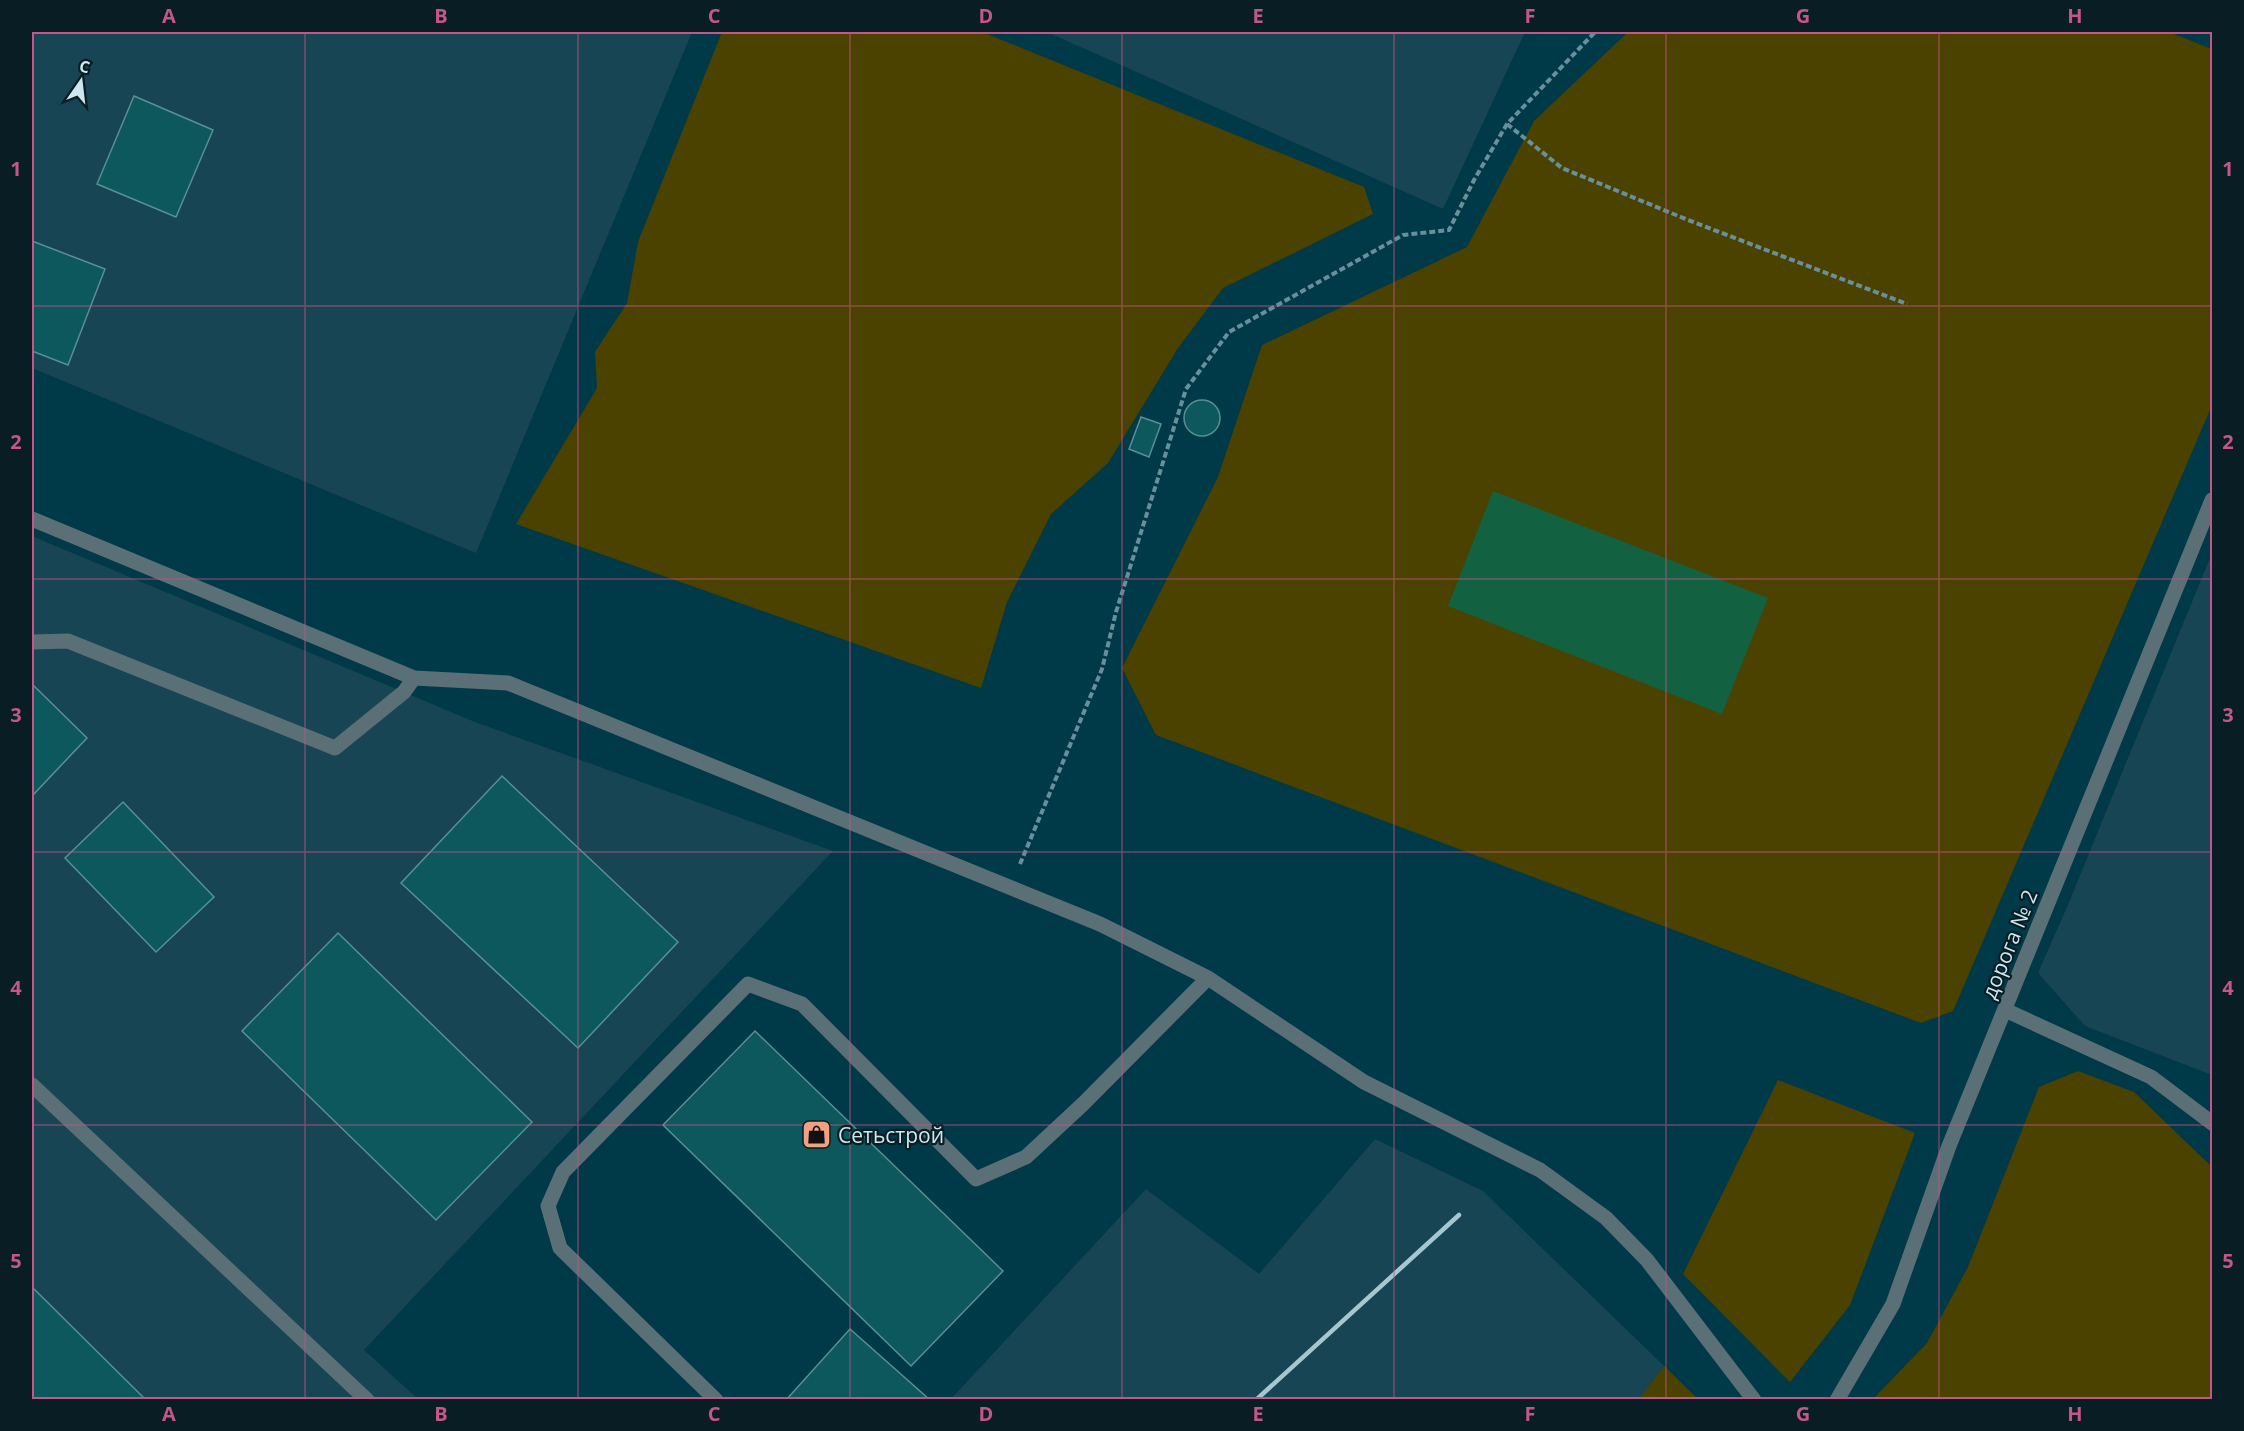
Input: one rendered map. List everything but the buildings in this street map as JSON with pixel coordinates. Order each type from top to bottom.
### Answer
[{"type":"street","name":"дорога № 2","points":[[1837,1400],[1893,1304],[1949,1146],[2212,500]]},
{"type":"street","points":[[32,519],[414,678],[508,682],[1101,924],[1208,978],[1364,1082],[1540,1170],[1606,1218],[1647,1260],[1754,1400]]},
{"type":"street","points":[[32,642],[68,640],[335,748],[404,692],[414,678]]},
{"type":"street","points":[[716,1400],[561,1248],[548,1206],[563,1172],[748,984],[802,1004],[976,1179],[1026,1157],[1083,1104],[1208,978]]},
{"type":"street","points":[[2005,1010],[2151,1077],[2212,1123]]},
{"type":"street","points":[[32,1084],[367,1400]]},
{"type":"path","points":[[1010,886],[1102,669],[1116,612],[1186,389],[1229,332],[1403,235],[1449,230],[1474,180],[1507,124],[1595,32]]},
{"type":"path","points":[[1507,124],[1562,168],[1688,220],[1907,304]]},
{"type":"shaded area","points":[[32,32],[692,32],[476,553],[32,368]]},
{"type":"shaded area","points":[[722,32],[982,32],[1364,187],[1373,214],[1223,288],[1178,348],[1108,463],[1051,514],[1007,602],[981,688],[516,524],[597,388],[595,352],[627,303],[638,242]]},
{"type":"shaded area","points":[[1047,32],[1525,32],[1443,209]]},
{"type":"shaded area","points":[[1628,32],[2169,32],[2212,49],[2212,405],[1953,1011],[1921,1023],[1156,735],[1122,668],[1218,477],[1262,345],[1467,247],[1534,121]]},
{"type":"shaded area","points":[[1493,491],[1768,598],[1722,714],[1448,606]]},
{"type":"shaded area","points":[[32,536],[475,722],[833,851],[364,1350],[418,1399],[32,1399]]},
{"type":"shaded area","points":[[2212,553],[2212,1075],[2085,1026],[2038,973]]},
{"type":"shaded area","points":[[2078,1071],[2134,1092],[2212,1167],[2212,1399],[1873,1399],[1927,1343],[1968,1267],[2039,1087]]},
{"type":"shaded area","points":[[1778,1080],[1915,1133],[1850,1305],[1790,1382],[1683,1274]]},
{"type":"shaded area","points":[[1375,1139],[1483,1191],[1664,1366],[1639,1400],[950,1400],[1146,1189],[1259,1274]]},
{"type":"shaded area","points":[[1664,1366],[1698,1399],[1639,1399]]},
{"type":"railway","points":[[1256,1400],[1459,1215]]},
{"type":"place","name":"Сетьстрой","points":[[817,1135]]}]
